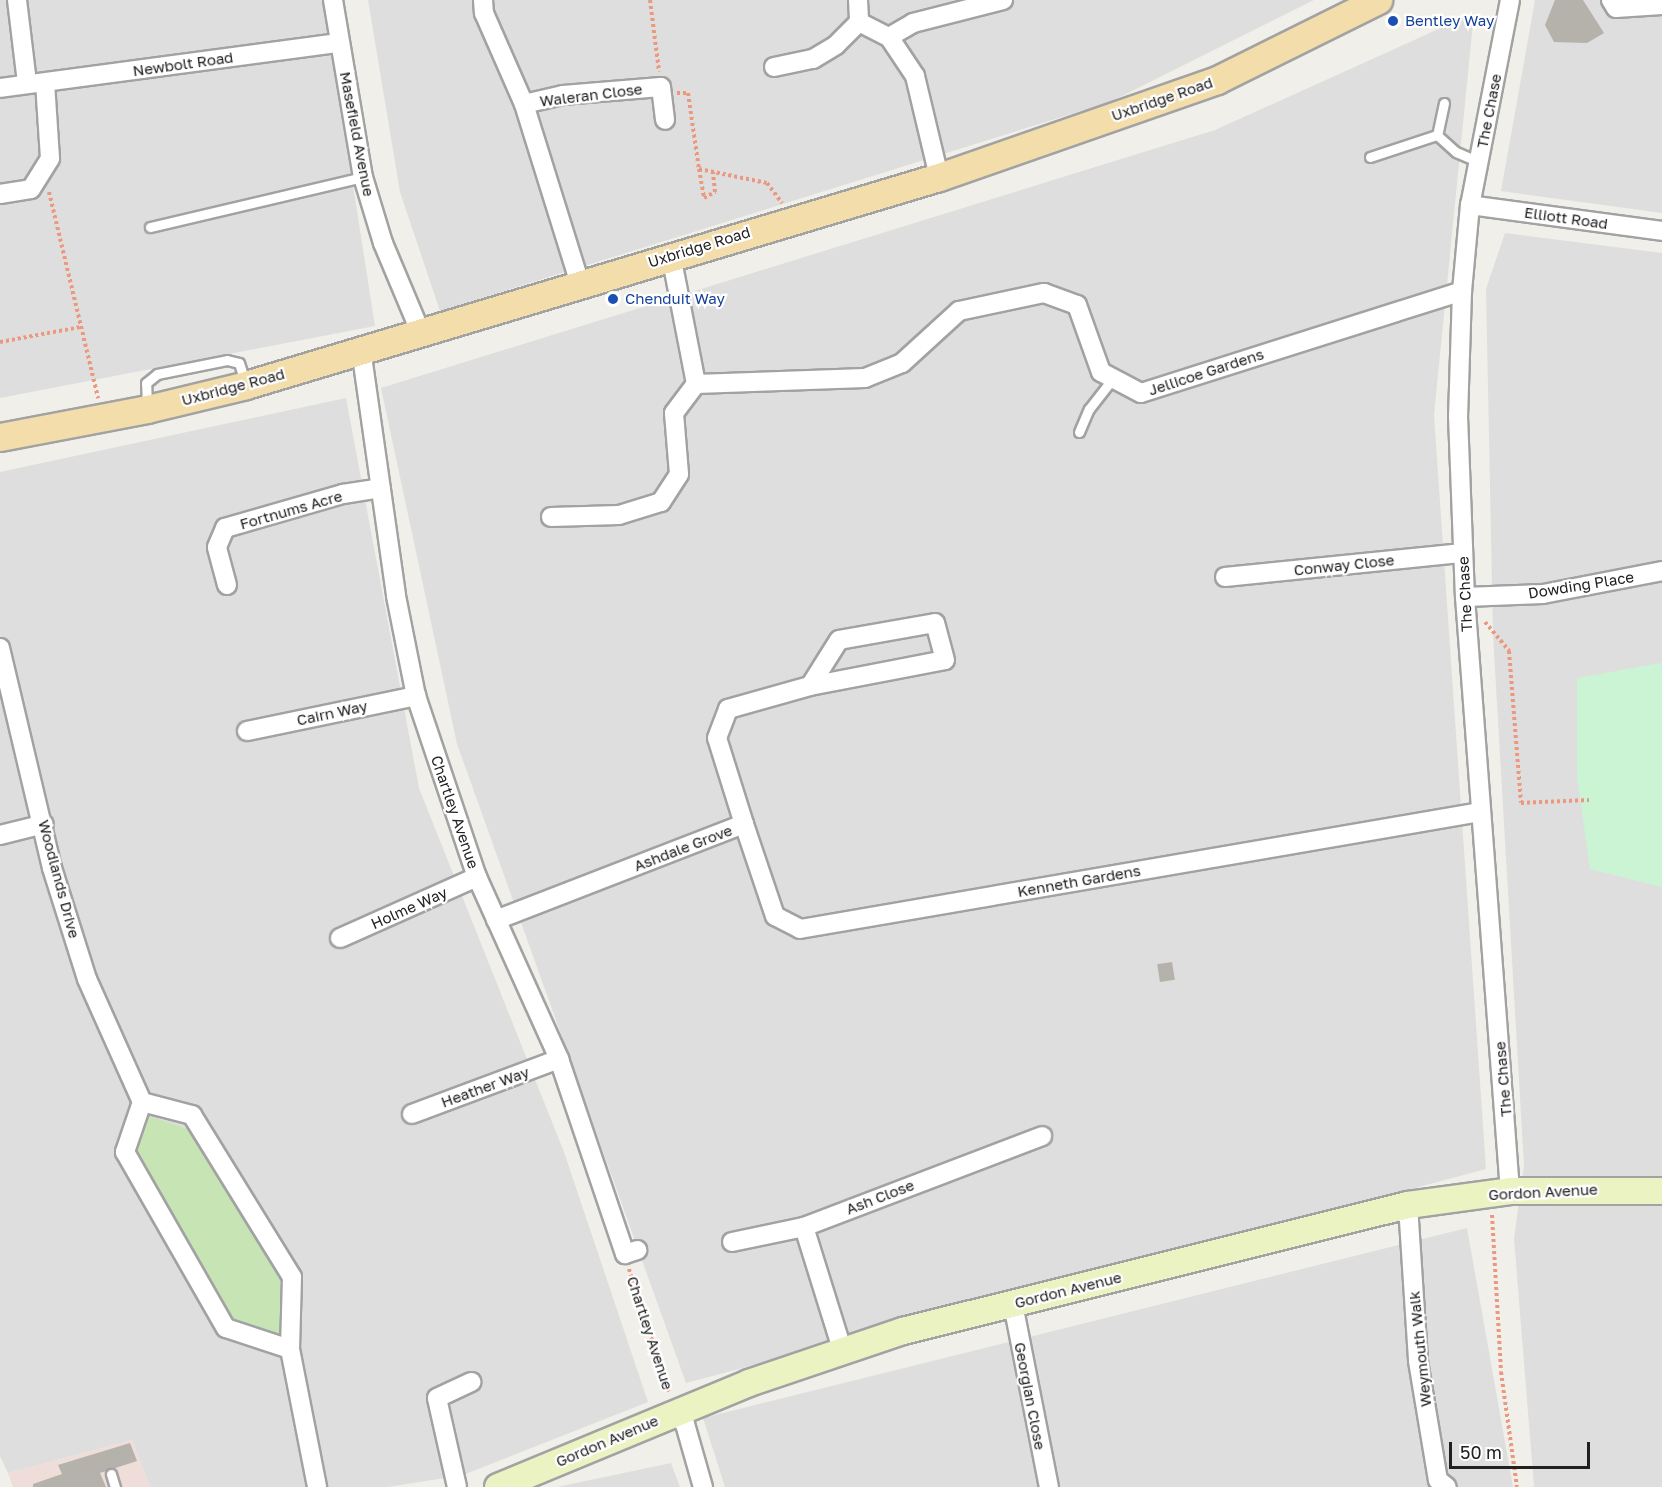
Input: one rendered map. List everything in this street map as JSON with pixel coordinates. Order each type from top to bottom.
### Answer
[{"type":"main road","name":"Uxbridge Road","points":[[0,437],[147,409],[246,385],[670,255],[939,177],[1217,80],[1378,0]]},
{"type":"street","points":[[0,194],[31,189],[50,158],[17,0]]},
{"type":"street","name":"Masefield Avenue","points":[[333,0],[363,177],[383,243],[420,331]]},
{"type":"street","points":[[483,0],[484,13],[524,104],[580,284]]},
{"type":"street","points":[[858,0],[860,22]]},
{"type":"street","points":[[889,37],[913,23],[1003,0]]},
{"type":"street","name":"The Chase","points":[[1501,1192],[1480,812],[1465,597],[1458,416],[1462,291],[1470,205],[1510,0]]},
{"type":"street","points":[[1611,0],[1616,8],[1662,5]]},
{"type":"street","points":[[860,22],[889,37],[915,76],[939,177]]},
{"type":"street","points":[[774,67],[813,59],[836,45],[860,22]]},
{"type":"street","name":"Newbolt Road","points":[[0,88],[339,43]]},
{"type":"street","name":"Waleran Close","points":[[524,104],[563,95],[661,90],[665,120]]},
{"type":"street","name":"Elliott Road","points":[[1470,205],[1662,231]]},
{"type":"street","points":[[551,517],[620,515],[661,502],[679,474],[674,413],[696,384],[670,255]]},
{"type":"street","name":"Jellicoe Gardens","points":[[696,384],[865,378],[902,363],[959,311],[1044,293],[1077,304],[1101,372],[1141,393],[1462,291]]},
{"type":"street","name":"Chartley Avenue","points":[[361,349],[396,596],[416,696],[477,878],[559,1059],[631,1252]]},
{"type":"street","name":"Fortnums Acre","points":[[227,585],[217,547],[225,528],[343,494],[381,489]]},
{"type":"street","name":"Conway Close","points":[[1225,577],[1463,553]]},
{"type":"street","name":"Dowding Place","points":[[1465,597],[1543,594],[1662,571]]},
{"type":"street","name":"Ashdale Grove","points":[[496,920],[744,824],[717,738],[728,709],[810,686],[945,660],[935,623],[839,640],[810,686]]},
{"type":"street","name":"Woodlands Drive","points":[[0,648],[44,824],[52,868],[87,979],[142,1102]]},
{"type":"street","name":"Cairn Way","points":[[247,731],[416,696]]},
{"type":"street","name":"Kenneth Gardens","points":[[744,824],[775,916],[800,929],[1480,812]]},
{"type":"street","points":[[0,835],[44,824]]},
{"type":"street","name":"Holme Way","points":[[340,939],[477,878]]},
{"type":"street","name":"Heather Way","points":[[412,1114],[559,1059]]},
{"type":"street","points":[[290,1349],[226,1328],[124,1152],[142,1102],[192,1115],[292,1277],[290,1349],[317,1487]]},
{"type":"street","name":"Ash Close","points":[[732,1242],[804,1227],[1042,1136]]},
{"type":"street","name":"Gordon Avenue","points":[[498,1487],[675,1413],[842,1349],[1013,1304],[1408,1205],[1501,1192],[1662,1191]]},
{"type":"street","name":"Weymouth Walk","points":[[1408,1205],[1418,1361],[1438,1480],[1447,1487]]},
{"type":"street","points":[[804,1227],[842,1349]]},
{"type":"street","name":"Georgian Close","points":[[1013,1304],[1048,1487]]},
{"type":"street","points":[[457,1487],[437,1398],[471,1382]]},
{"type":"street","points":[[675,1413],[685,1424],[703,1487]]},
{"type":"lane","points":[[1437,135],[1444,103]]},
{"type":"lane","points":[[1437,135],[1456,152],[1479,162]]},
{"type":"lane","points":[[1370,157],[1437,135]]},
{"type":"lane","points":[[150,227],[363,177]]},
{"type":"lane","points":[[1079,432],[1089,409],[1113,378]]},
{"type":"lane","points":[[111,1474],[115,1487]]},
{"type":"path","points":[[650,0],[661,90],[688,93],[704,198],[715,192],[713,172]]},
{"type":"path","points":[[44,168],[103,418]]},
{"type":"path","points":[[699,169],[767,183],[781,200],[787,222]]},
{"type":"path","points":[[0,342],[80,327]]},
{"type":"path","points":[[1465,597],[1509,651],[1521,803],[1589,800]]},
{"type":"path","points":[[1501,1192],[1501,1372],[1517,1487]]},
{"type":"path","name":"Chartley Avenue","points":[[631,1252],[675,1413]]},
{"type":"shaded area","points":[[0,0],[324,0],[375,326],[0,398]]},
{"type":"shaded area","points":[[368,0],[1314,0],[1110,102],[440,311],[400,192]]},
{"type":"shaded area","points":[[1535,0],[1662,0],[1662,213],[1501,191]]},
{"type":"shaded area","points":[[1474,13],[1434,415],[1486,1169],[686,1383],[457,744],[381,388],[1215,130]]},
{"type":"shaded area","points":[[1505,233],[1662,253],[1662,1487],[1534,1487],[1514,1238],[1524,1166],[1493,635],[1486,289]]},
{"type":"shaded area","points":[[346,398],[419,788],[564,1152],[648,1402],[463,1475],[388,1487],[150,1487],[132,1440],[8,1473],[0,1456],[0,472]]},
{"type":"shaded area","points":[[1467,1228],[1513,1487],[725,1487],[703,1418]]},
{"type":"shaded area","points":[[132,1440],[150,1487],[13,1487],[8,1473]]},
{"type":"shaded area","points":[[671,1463],[680,1487],[557,1487]]},
{"type":"green space","points":[[1661,663],[1662,887],[1590,869],[1577,776],[1577,678]]},
{"type":"green space","points":[[149,1116],[197,1132],[280,1274],[281,1334],[229,1322],[134,1152]]},
{"type":"building","points":[[1555,0],[1583,0],[1604,33],[1587,43],[1554,42],[1545,25]]},
{"type":"building","points":[[1172,962],[1175,980],[1160,982],[1157,964]]},
{"type":"building","points":[[130,1443],[137,1461],[100,1473],[106,1487],[33,1487],[33,1484],[62,1474],[58,1465]]},
{"type":"place","name":"Bentley Way","points":[[1393,21]]},
{"type":"place","name":"Chenduit Way","points":[[613,299]]}]
